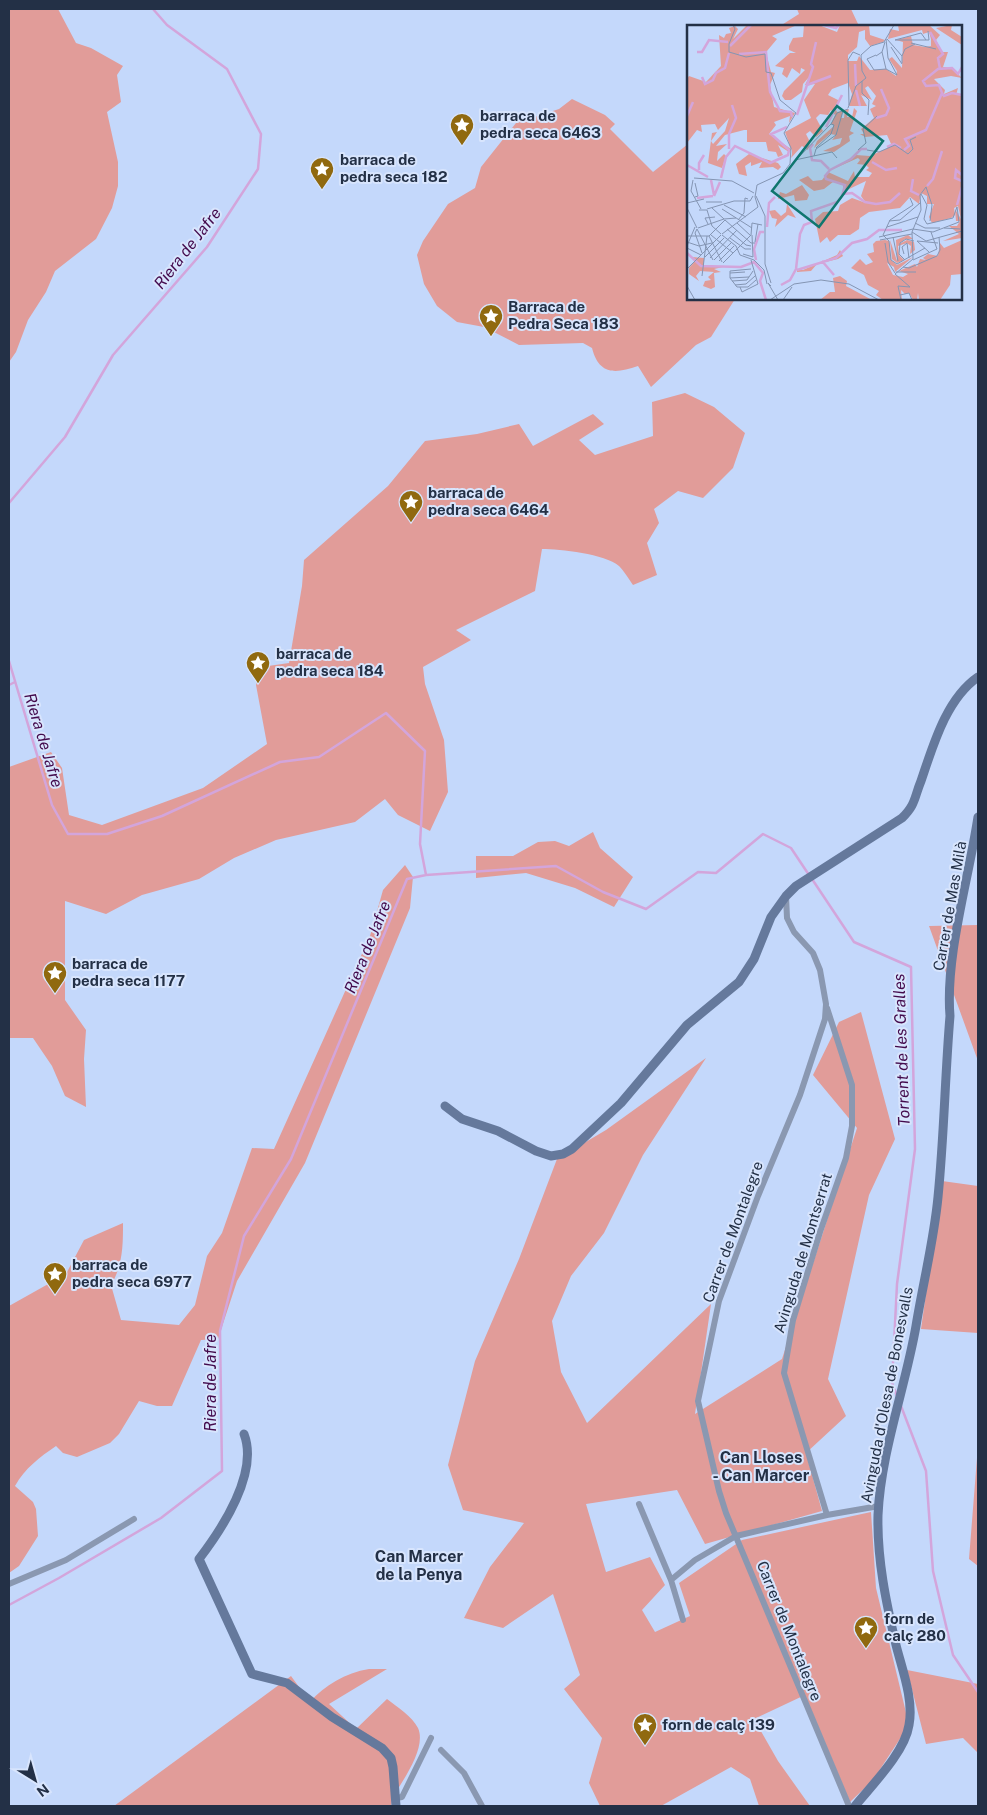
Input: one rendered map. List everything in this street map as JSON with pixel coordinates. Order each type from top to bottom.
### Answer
[{"type":"street","points":[[445,1106],[462,1119],[498,1131],[536,1151],[551,1156],[563,1154],[579,1144],[621,1103],[687,1025],[739,982],[754,959],[771,917],[786,896],[796,886],[895,823],[914,805],[916,794],[951,707],[978,677]]},
{"type":"street","name":"Carrer de Mas Milà","points":[[949,1000],[956,938],[978,817]]},
{"type":"street","name":"Carrer de Montalegre","points":[[786,896],[787,918],[794,932],[818,962],[826,1004],[825,1019],[800,1095],[758,1196],[719,1301],[698,1401],[719,1491],[808,1713],[849,1806]]},
{"type":"street","name":"Avinguda d'Olesa de Bonesvalls","points":[[855,1806],[894,1756],[907,1736],[910,1724],[909,1699],[880,1560],[879,1506],[888,1448],[915,1331],[938,1199],[950,1016],[949,1000]]},
{"type":"street","name":"Avinguda de Montserrat","points":[[826,1004],[852,1085],[852,1126],[846,1158],[820,1232],[793,1320],[784,1373],[827,1515]]},
{"type":"street","points":[[244,1434],[247,1442],[242,1486],[228,1516],[199,1559],[252,1674],[286,1683],[332,1717],[382,1748],[390,1758],[396,1802]]},
{"type":"street","points":[[639,1504],[671,1580],[682,1620]]},
{"type":"street","points":[[671,1580],[695,1560],[736,1536],[827,1515],[879,1506]]},
{"type":"street","points":[[9,1584],[66,1560],[134,1520]]},
{"type":"street","points":[[396,1802],[402,1797],[431,1738]]},
{"type":"street","points":[[441,1750],[464,1773],[482,1806]]},
{"type":"shaded area","points":[[9,9],[58,9],[76,43],[91,48],[123,66],[117,75],[121,102],[107,112],[118,162],[118,186],[112,208],[96,239],[55,271],[46,292],[28,320],[16,352],[9,362]]},
{"type":"shaded area","points":[[797,9],[851,9],[859,25],[782,25],[799,14]]},
{"type":"shaded area","points":[[572,99],[605,115],[615,124],[610,129],[653,172],[687,145],[687,300],[734,300],[711,337],[696,345],[651,387],[638,366],[615,371],[604,368],[595,357],[592,348],[583,343],[519,345],[484,327],[457,322],[437,306],[424,284],[417,255],[423,241],[448,204],[475,188],[481,167],[516,123],[559,109]]},
{"type":"shaded area","points":[[685,393],[714,407],[745,433],[733,468],[703,498],[678,491],[654,509],[659,523],[647,543],[657,575],[633,585],[619,566],[604,558],[571,551],[542,549],[535,591],[456,630],[471,640],[423,667],[425,684],[444,740],[448,792],[430,831],[398,815],[385,799],[355,822],[276,840],[234,858],[199,879],[142,895],[106,914],[65,901],[65,1000],[86,1030],[84,1059],[86,1107],[65,1096],[52,1066],[33,1038],[9,1038],[9,767],[51,752],[62,768],[69,815],[102,825],[203,788],[267,744],[256,685],[261,667],[289,663],[302,586],[304,560],[388,486],[425,441],[477,434],[519,424],[533,446],[593,414],[604,424],[579,440],[595,455],[653,436],[652,402]]},
{"type":"shaded area","points":[[593,832],[600,848],[633,877],[614,907],[575,888],[526,873],[476,878],[476,856],[513,856],[538,842],[555,841],[569,846]]},
{"type":"shaded area","points":[[405,865],[413,877],[410,908],[305,1163],[237,1281],[218,1339],[201,1340],[172,1406],[157,1406],[139,1401],[119,1434],[110,1443],[77,1457],[63,1453],[56,1446],[28,1468],[15,1486],[33,1502],[36,1509],[38,1536],[19,1566],[9,1573],[9,1306],[66,1274],[84,1240],[123,1223],[120,1262],[111,1285],[121,1320],[179,1325],[195,1305],[207,1256],[222,1233],[252,1148],[274,1149],[370,936],[383,890]]},
{"type":"shaded area","points":[[978,925],[978,1061],[929,926]]},
{"type":"shaded area","points":[[861,1012],[895,1139],[869,1195],[828,1379],[846,1416],[806,1453],[822,1511],[705,1544],[677,1490],[586,1504],[606,1572],[650,1557],[665,1585],[642,1610],[655,1632],[690,1616],[679,1583],[742,1540],[871,1512],[876,1588],[909,1725],[873,1780],[850,1802],[805,1695],[754,1719],[778,1761],[810,1806],[759,1806],[750,1779],[731,1767],[661,1806],[600,1806],[589,1783],[602,1738],[564,1689],[580,1675],[553,1594],[503,1628],[464,1618],[490,1567],[524,1523],[463,1510],[448,1465],[475,1361],[519,1259],[557,1159],[606,1130],[706,1058],[643,1155],[604,1233],[571,1276],[552,1321],[561,1372],[587,1423],[711,1304],[695,1414],[782,1359],[857,1128],[813,1075],[839,1022]]},
{"type":"shaded area","points":[[942,1181],[978,1186],[978,1333],[921,1329]]},
{"type":"shaded area","points":[[978,1459],[978,1566],[969,1559]]},
{"type":"shaded area","points":[[369,1669],[387,1669],[329,1704],[356,1729],[387,1699],[404,1712],[418,1728],[420,1736],[416,1755],[392,1799],[391,1806],[114,1806],[291,1676],[310,1702],[322,1690],[336,1681],[352,1673]]},
{"type":"shaded area","points":[[907,1670],[978,1684],[978,1753],[963,1738],[926,1744]]},
{"type":"waterway","name":"Riera de Jafre","points":[[9,503],[65,437],[113,355],[207,247],[258,169],[261,134],[227,69],[167,25],[153,9]]},
{"type":"waterway","name":"Riera de Jafre","points":[[9,661],[52,805],[68,834],[107,834],[162,816],[280,762],[319,757],[386,713],[425,751],[420,844],[426,875],[407,879],[291,1159],[244,1236],[220,1331],[222,1471],[161,1518],[9,1605]]},
{"type":"waterway","name":"Riera de Jafre","points":[[9,685],[15,682]]},
{"type":"waterway","name":"Torrent de les Gralles","points":[[426,875],[556,866],[603,892],[646,909],[698,872],[716,873],[763,834],[791,848],[809,875]]},
{"type":"waterway","name":"Torrent de les Gralles","points":[[812,879],[854,942],[911,967],[915,1149],[897,1284],[892,1383],[897,1396]]},
{"type":"waterway","name":"Torrent de les Gralles","points":[[901,1406],[926,1471],[933,1571],[953,1655],[978,1692]]},
{"type":"place","name":"barraca de pedra seca 6463","points":[[462,146]]},
{"type":"place","name":"barraca de pedra seca 182","points":[[322,190]]},
{"type":"place","name":"Barraca de Pedra Seca 183","points":[[491,337]]},
{"type":"place","name":"barraca de pedra seca 6464","points":[[411,523]]},
{"type":"place","name":"barraca de pedra seca 184","points":[[258,684]]},
{"type":"place","name":"barraca de pedra seca 1177","points":[[55,994]]},
{"type":"place","name":"barraca de pedra seca 6977","points":[[55,1295]]},
{"type":"place","name":"forn de calç 280","points":[[866,1649]]},
{"type":"place","name":"forn de calç 139","points":[[645,1746]]},
{"type":"district","name":"Can Lloses - Can Marcer","points":[[761,1466]]},
{"type":"district","name":"Can Marcer de la Penya","points":[[419,1565]]}]
